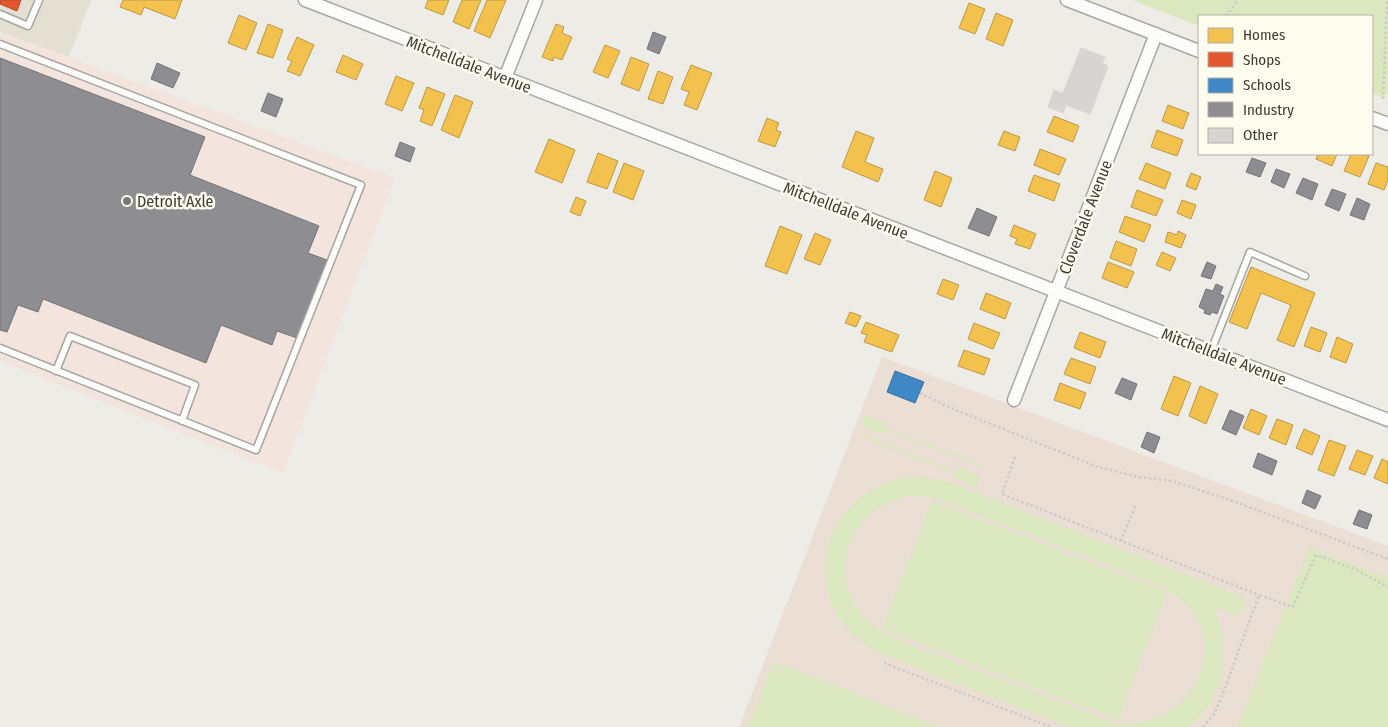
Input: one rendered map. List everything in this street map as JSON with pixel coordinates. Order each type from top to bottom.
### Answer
[{"type":"street","name":"Mitchelldale Avenue","points":[[305,0],[1388,420]]},
{"type":"street","points":[[505,78],[536,0]]},
{"type":"street","points":[[1067,0],[1198,51]]},
{"type":"street","name":"Cloverdale Avenue","points":[[1014,400],[1156,34]]},
{"type":"street","points":[[1373,118],[1388,124]]},
{"type":"lane","points":[[0,14],[28,26],[38,0]]},
{"type":"lane","points":[[0,44],[361,185],[256,450],[0,348]]},
{"type":"lane","points":[[1212,352],[1250,252],[1305,276]]},
{"type":"lane","points":[[56,371],[70,336],[196,385],[182,420]]},
{"type":"path","points":[[1227,15],[1238,0]]},
{"type":"path","points":[[1383,99],[1387,0]]},
{"type":"path","points":[[920,393],[1022,438],[1098,467],[1140,477],[1172,481],[1222,497],[1388,559]]},
{"type":"path","points":[[1014,457],[1002,494],[1293,607],[1316,555],[1355,569],[1388,587]]},
{"type":"path","points":[[1121,541],[1136,504]]},
{"type":"path","points":[[1202,727],[1214,714],[1221,699],[1259,595]]},
{"type":"path","points":[[884,663],[1051,727]]},
{"type":"shaded area","points":[[0,0],[91,0],[69,57],[0,32]]},
{"type":"shaded area","points":[[0,32],[395,178],[283,473],[0,361]]},
{"type":"shaded area","points":[[882,357],[1388,546],[1388,727],[739,727]]},
{"type":"green space","points":[[1132,0],[1388,0],[1388,91],[1385,98],[1373,93],[1373,15],[1198,15],[1198,26]]},
{"type":"green space","points":[[865,415],[887,423],[886,428],[985,466],[984,468],[885,430],[883,434],[861,426]]},
{"type":"green space","points":[[863,435],[957,472],[959,468],[981,476],[977,487],[955,478],[956,474],[862,437]]},
{"type":"green space","points":[[908,477],[922,477],[951,483],[1246,598],[1239,616],[1212,606],[1223,639],[1224,656],[1223,672],[1211,702],[1187,727],[1069,727],[884,655],[855,636],[836,612],[826,585],[826,557],[834,530],[851,506],[875,488]],"holes":[[[910,496],[921,496],[943,501],[1159,585],[1184,602],[1199,624],[1205,647],[1202,670],[1191,692],[1172,709],[1148,720],[1117,724],[891,637],[869,622],[854,603],[846,581],[846,559],[852,538],[865,519],[884,505]]]},
{"type":"green space","points":[[932,501],[1167,592],[1118,720],[882,629]]},
{"type":"green space","points":[[1309,548],[1388,578],[1388,727],[1237,727]]},
{"type":"green space","points":[[774,661],[938,727],[748,727]]},
{"type":"building: Homes","points":[[123,0],[182,0],[175,19],[144,7],[141,15],[120,7]]},
{"type":"building: Homes","points":[[428,0],[449,0],[443,15],[425,8]]},
{"type":"building: Homes","points":[[462,0],[481,0],[469,29],[453,22]]},
{"type":"building: Homes","points":[[487,0],[506,0],[490,38],[474,31]]},
{"type":"building: Homes","points":[[969,3],[985,9],[975,34],[959,28]]},
{"type":"building: Homes","points":[[996,13],[1013,20],[1003,46],[986,39]]},
{"type":"building: Homes","points":[[239,15],[257,23],[246,50],[228,43]]},
{"type":"building: Homes","points":[[268,24],[283,30],[273,58],[257,53]]},
{"type":"building: Homes","points":[[556,24],[564,27],[562,33],[572,37],[562,60],[554,57],[553,61],[542,57]]},
{"type":"building: Homes","points":[[297,37],[314,45],[300,76],[287,71],[292,61],[287,59]]},
{"type":"building: Homes","points":[[605,45],[620,51],[608,78],[593,72]]},
{"type":"building: Homes","points":[[343,55],[363,64],[356,80],[336,72]]},
{"type":"building: Homes","points":[[631,57],[649,64],[639,91],[621,84]]},
{"type":"building: Homes","points":[[691,65],[712,73],[697,110],[684,105],[689,92],[681,89]]},
{"type":"building: Homes","points":[[658,71],[673,77],[663,104],[648,99]]},
{"type":"building: Homes","points":[[396,76],[414,83],[402,111],[385,104]]},
{"type":"building: Homes","points":[[427,87],[445,94],[432,126],[420,121],[424,110],[419,108]]},
{"type":"building: Homes","points":[[455,95],[473,102],[459,138],[441,130]]},
{"type":"building: Homes","points":[[1168,105],[1189,113],[1183,129],[1162,121]]},
{"type":"building: Homes","points":[[1054,116],[1079,126],[1073,142],[1047,132]]},
{"type":"building: Homes","points":[[767,118],[779,123],[776,130],[781,132],[775,147],[758,141]]},
{"type":"building: Homes","points":[[1157,130],[1183,140],[1177,156],[1151,147]]},
{"type":"building: Homes","points":[[856,131],[874,138],[865,162],[883,169],[878,182],[842,167]]},
{"type":"building: Homes","points":[[1004,131],[1020,137],[1015,151],[998,145]]},
{"type":"building: Homes","points":[[549,139],[575,150],[562,183],[535,172]]},
{"type":"building: Homes","points":[[1040,149],[1066,159],[1059,175],[1034,165]]},
{"type":"building: Homes","points":[[598,153],[618,161],[607,189],[587,182]]},
{"type":"building: Homes","points":[[1318,155],[1337,155],[1332,166],[1316,159]]},
{"type":"building: Homes","points":[[1351,155],[1369,156],[1360,177],[1344,171]]},
{"type":"building: Homes","points":[[624,163],[644,171],[633,200],[613,192]]},
{"type":"building: Homes","points":[[1146,163],[1171,173],[1165,189],[1139,179]]},
{"type":"building: Homes","points":[[1376,163],[1388,167],[1388,180],[1384,190],[1368,184]]},
{"type":"building: Homes","points":[[935,171],[952,178],[941,207],[924,200]]},
{"type":"building: Homes","points":[[1191,173],[1201,177],[1196,190],[1186,186]]},
{"type":"building: Homes","points":[[1034,175],[1060,184],[1054,201],[1028,191]]},
{"type":"building: Homes","points":[[1137,190],[1163,200],[1156,216],[1131,207]]},
{"type":"building: Homes","points":[[576,197],[586,201],[580,216],[570,212]]},
{"type":"building: Homes","points":[[1182,200],[1196,205],[1191,219],[1177,213]]},
{"type":"building: Homes","points":[[1125,216],[1151,225],[1144,242],[1119,232]]},
{"type":"building: Homes","points":[[1014,225],[1036,234],[1030,249],[1015,244],[1017,239],[1010,236]]},
{"type":"building: Homes","points":[[780,226],[802,235],[787,274],[765,266]]},
{"type":"building: Homes","points":[[1178,231],[1186,235],[1181,248],[1165,242],[1168,232],[1177,235]]},
{"type":"building: Homes","points":[[815,233],[831,240],[820,265],[804,259]]},
{"type":"building: Homes","points":[[1116,241],[1137,249],[1131,266],[1110,258]]},
{"type":"building: Homes","points":[[1162,252],[1176,258],[1170,271],[1156,265]]},
{"type":"building: Homes","points":[[1108,262],[1134,272],[1127,288],[1102,278]]},
{"type":"building: Homes","points":[[1251,267],[1315,293],[1294,347],[1277,340],[1291,305],[1261,293],[1247,329],[1229,322]]},
{"type":"building: Homes","points":[[943,279],[959,285],[953,300],[937,294]]},
{"type":"building: Homes","points":[[986,293],[1011,303],[1005,319],[980,309]]},
{"type":"building: Homes","points":[[850,312],[861,316],[856,327],[845,323]]},
{"type":"building: Homes","points":[[866,322],[899,335],[892,352],[864,342],[867,335],[861,333]]},
{"type":"building: Homes","points":[[974,323],[1000,333],[993,349],[968,339]]},
{"type":"building: Homes","points":[[1311,327],[1327,333],[1320,352],[1304,346]]},
{"type":"building: Homes","points":[[1080,332],[1106,342],[1100,358],[1074,348]]},
{"type":"building: Homes","points":[[1337,337],[1353,344],[1346,363],[1330,357]]},
{"type":"building: Homes","points":[[964,350],[990,359],[984,375],[958,366]]},
{"type":"building: Homes","points":[[1071,358],[1096,367],[1090,384],[1064,374]]},
{"type":"building: Homes","points":[[1174,376],[1191,383],[1178,416],[1161,409]]},
{"type":"building: Homes","points":[[1060,383],[1086,393],[1080,409],[1054,400]]},
{"type":"building: Homes","points":[[1200,386],[1218,394],[1206,424],[1189,416]]},
{"type":"building: Homes","points":[[1251,409],[1267,416],[1259,435],[1243,428]]},
{"type":"building: Homes","points":[[1277,419],[1293,425],[1286,445],[1269,438]]},
{"type":"building: Homes","points":[[1304,429],[1320,436],[1312,455],[1296,448]]},
{"type":"building: Homes","points":[[1329,440],[1346,446],[1334,476],[1318,470]]},
{"type":"building: Homes","points":[[1357,450],[1373,456],[1365,475],[1349,469]]},
{"type":"building: Homes","points":[[1382,459],[1388,462],[1388,484],[1374,478]]},
{"type":"building: Shops","points":[[0,0],[21,0],[17,11],[0,4]]},
{"type":"building: Schools","points":[[895,371],[924,382],[915,403],[887,392]]},
{"type":"building: Industry","points":[[653,32],[666,37],[659,54],[647,49]]},
{"type":"building: Industry","name":"Detroit Axle","points":[[0,58],[205,137],[190,175],[319,226],[308,253],[327,260],[297,338],[277,331],[272,345],[221,325],[206,363],[43,299],[38,312],[18,305],[7,332],[0,330]]},
{"type":"building: Industry","points":[[157,63],[180,73],[173,88],[151,79]]},
{"type":"building: Industry","points":[[268,93],[283,99],[276,117],[261,111]]},
{"type":"building: Industry","points":[[400,142],[415,148],[410,162],[395,156]]},
{"type":"building: Industry","points":[[1252,158],[1266,163],[1260,177],[1246,172]]},
{"type":"building: Industry","points":[[1276,169],[1290,174],[1284,188],[1271,182]]},
{"type":"building: Industry","points":[[1303,178],[1318,184],[1312,200],[1296,193]]},
{"type":"building: Industry","points":[[1332,189],[1346,194],[1339,211],[1325,205]]},
{"type":"building: Industry","points":[[1357,198],[1370,204],[1364,220],[1350,215]]},
{"type":"building: Industry","points":[[977,208],[997,217],[989,236],[968,228]]},
{"type":"building: Industry","points":[[1207,262],[1216,266],[1211,279],[1201,276]]},
{"type":"building: Industry","points":[[1216,284],[1223,287],[1220,294],[1224,296],[1217,314],[1212,312],[1210,315],[1204,313],[1205,310],[1199,307],[1206,289],[1213,291]]},
{"type":"building: Industry","points":[[1122,378],[1137,384],[1131,400],[1115,393]]},
{"type":"building: Industry","points":[[1230,410],[1244,416],[1236,435],[1222,429]]},
{"type":"building: Industry","points":[[1147,432],[1160,437],[1154,453],[1141,447]]},
{"type":"building: Industry","points":[[1258,453],[1277,461],[1272,475],[1253,467]]},
{"type":"building: Industry","points":[[1307,490],[1321,496],[1315,509],[1302,503]]},
{"type":"building: Industry","points":[[1359,510],[1372,515],[1367,529],[1353,524]]},
{"type":"building: Other","points":[[1081,48],[1105,57],[1102,63],[1108,66],[1090,114],[1066,105],[1063,113],[1048,107],[1054,90],[1063,93]]},
{"type":"place","name":"Detroit Axle","points":[[127,201]]}]
